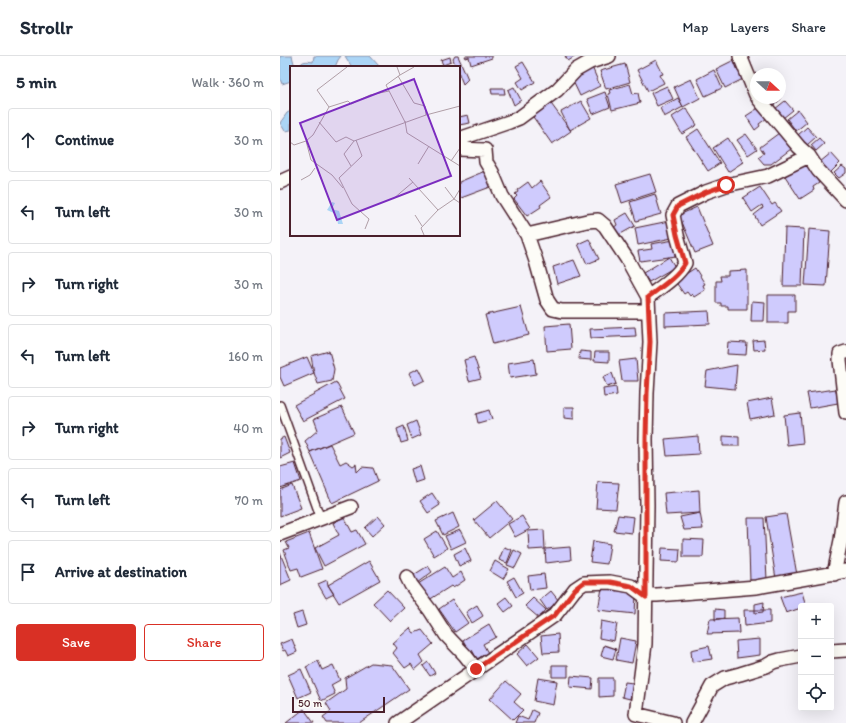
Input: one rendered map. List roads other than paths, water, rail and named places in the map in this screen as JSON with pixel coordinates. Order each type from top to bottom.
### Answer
[{"type":"street","points":[[460,138],[519,118],[557,90],[576,70],[590,62],[609,56]]},
{"type":"street","points":[[740,56],[750,82]]},
{"type":"street","points":[[763,104],[799,147],[809,156],[818,170],[846,200]]},
{"type":"street","points":[[460,149],[485,150],[486,162],[502,196],[527,235],[547,300],[553,309],[562,311],[648,311]]},
{"type":"street","points":[[648,297],[675,276],[682,269],[685,263],[673,215],[678,206],[706,192],[726,185],[768,176],[809,156]]},
{"type":"street","points":[[280,182],[290,177]]},
{"type":"street","points":[[527,235],[587,221],[598,220],[605,226],[627,259],[648,297],[650,342],[646,439],[645,644],[636,718],[673,723]]},
{"type":"street","points":[[846,352],[840,354],[840,360],[846,413]]},
{"type":"street","points":[[398,723],[555,615],[575,589],[584,582],[610,582],[631,586],[646,596],[756,587],[840,573],[841,540],[846,502]]},
{"type":"street","points":[[280,534],[350,507]]},
{"type":"street","points":[[407,578],[446,635],[476,669]]},
{"type":"street","points":[[834,651],[846,650]]},
{"type":"street","points":[[692,723],[712,686],[725,678],[766,666],[780,660],[798,657]]},
{"type":"lane","points":[[280,405],[321,519]]},
{"type":"water","points":[[280,56],[292,56],[295,66],[290,66],[290,81],[282,84],[280,78]]},
{"type":"water","points":[[314,56],[341,56],[335,66],[300,66],[303,62],[313,62]]},
{"type":"water","points":[[345,56],[370,56],[379,66],[351,66]]},
{"type":"water","points":[[290,112],[290,130],[285,131],[280,123],[287,113]]}]
